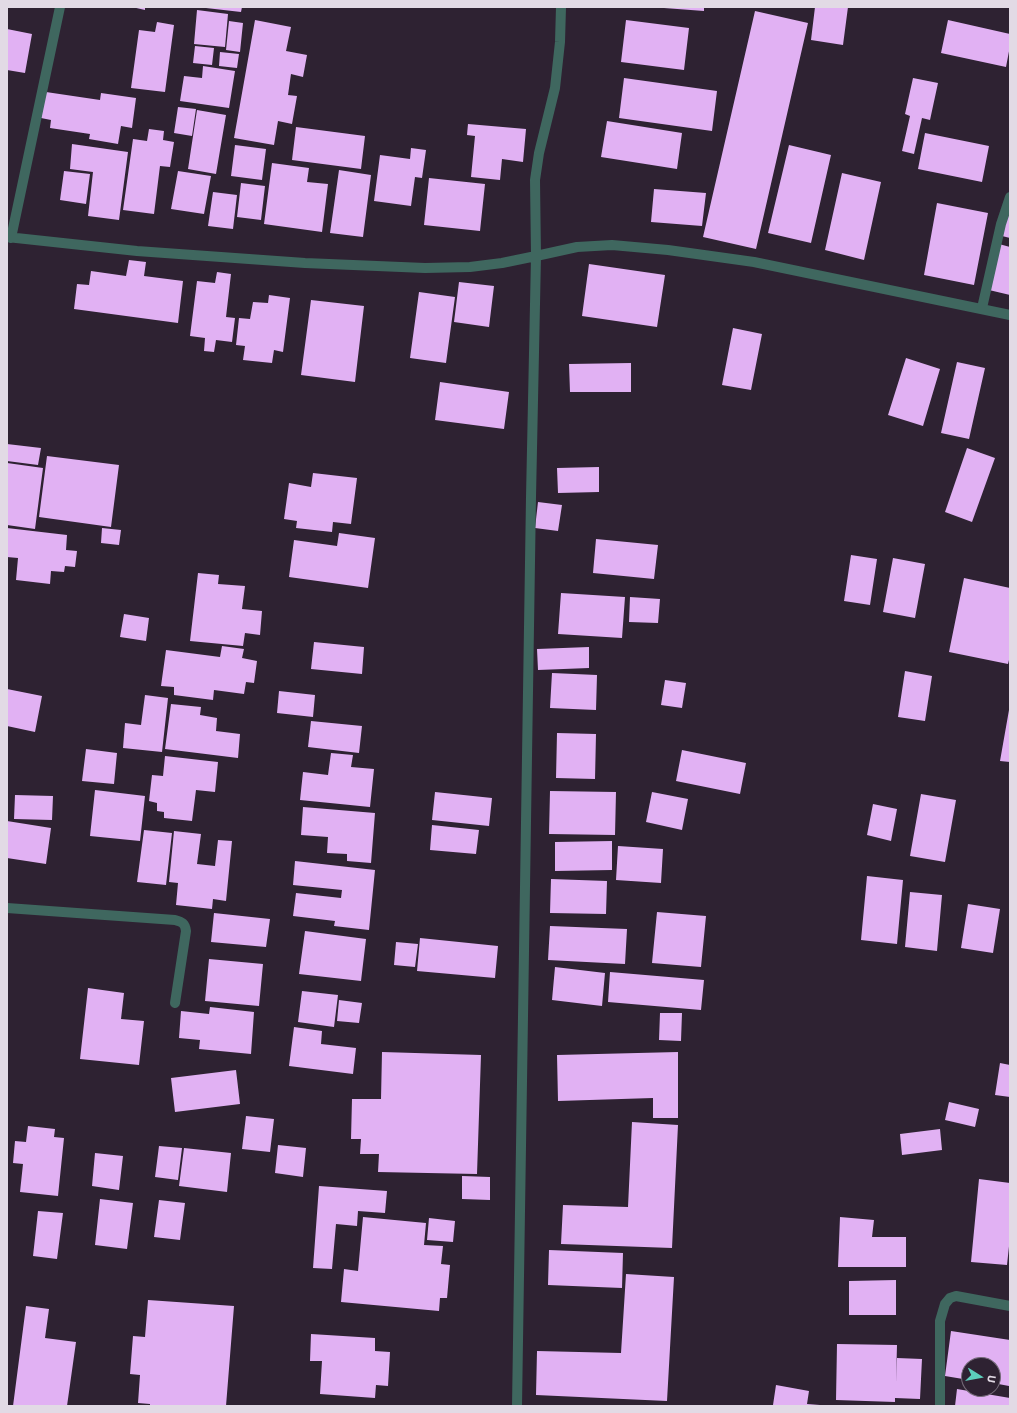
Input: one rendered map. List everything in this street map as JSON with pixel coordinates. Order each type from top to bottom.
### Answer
[{"type":"street","points":[[60,7],[9,238],[137,251],[305,264],[425,268],[470,267],[502,263],[577,247],[612,245],[668,250],[754,262],[1010,315]]},
{"type":"street","points":[[517,1406],[530,520],[536,256],[535,180],[539,153],[555,88],[560,42],[561,7]]},
{"type":"street","points":[[982,308],[1001,224],[1010,197]]},
{"type":"street","points":[[7,908],[175,920],[183,923],[186,931],[175,1002]]},
{"type":"street","points":[[940,1406],[940,1321],[945,1304],[950,1298],[956,1296],[1010,1306]]},
{"type":"building","points":[[132,7],[145,7],[145,10]]},
{"type":"building","points":[[206,7],[242,7],[241,12]]},
{"type":"building","points":[[704,7],[704,11],[664,8]]},
{"type":"building","points":[[815,7],[848,7],[843,45],[811,40]]},
{"type":"building","points":[[197,10],[228,14],[225,47],[194,44]]},
{"type":"building","points":[[755,11],[808,23],[756,249],[703,237]]},
{"type":"building","points":[[255,20],[291,27],[286,51],[307,55],[303,77],[291,74],[288,95],[297,96],[292,124],[278,121],[274,145],[234,138]]},
{"type":"building","points":[[626,20],[689,28],[684,70],[621,62]]},
{"type":"building","points":[[948,20],[1010,34],[1010,46],[1006,67],[941,53]]},
{"type":"building","points":[[229,21],[243,23],[240,52],[226,50]]},
{"type":"building","points":[[157,22],[174,25],[165,92],[131,88],[139,30],[155,32]]},
{"type":"building","points":[[7,29],[32,34],[25,73],[7,70]]},
{"type":"building","points":[[195,46],[214,48],[212,65],[193,63]]},
{"type":"building","points":[[220,52],[239,54],[237,68],[219,66]]},
{"type":"building","points":[[203,66],[235,71],[229,108],[180,101],[184,76],[202,78]]},
{"type":"building","points":[[624,78],[717,91],[712,131],[619,118]]},
{"type":"building","points":[[913,78],[938,83],[930,120],[922,118],[914,154],[902,151],[910,116],[905,114]]},
{"type":"building","points":[[46,92],[100,100],[101,93],[136,98],[132,128],[121,126],[118,144],[89,139],[90,134],[50,128],[51,120],[41,118]]},
{"type":"building","points":[[178,107],[196,109],[192,136],[174,133]]},
{"type":"building","points":[[197,110],[226,115],[216,174],[188,169]]},
{"type":"building","points":[[607,121],[682,133],[677,169],[601,157]]},
{"type":"building","points":[[468,124],[526,129],[523,162],[502,159],[500,180],[471,177],[475,136],[467,135]]},
{"type":"building","points":[[296,127],[365,136],[361,169],[292,160]]},
{"type":"building","points":[[149,129],[164,131],[163,140],[174,142],[170,167],[160,166],[154,214],[123,210],[133,139],[147,141]]},
{"type":"building","points":[[925,133],[989,146],[982,182],[918,169]]},
{"type":"building","points":[[72,144],[128,152],[119,220],[88,216],[93,172],[70,169]]},
{"type":"building","points":[[235,145],[266,149],[262,180],[231,176]]},
{"type":"building","points":[[789,145],[831,155],[811,243],[768,233]]},
{"type":"building","points":[[411,148],[426,150],[422,178],[415,177],[411,206],[374,201],[380,155],[410,159]]},
{"type":"building","points":[[272,163],[309,168],[307,182],[328,184],[322,232],[264,224]]},
{"type":"building","points":[[339,170],[371,175],[363,237],[330,233]]},
{"type":"building","points":[[64,171],[90,174],[86,204],[60,200]]},
{"type":"building","points":[[178,171],[211,176],[204,214],[171,209]]},
{"type":"building","points":[[842,173],[881,182],[864,260],[825,250]]},
{"type":"building","points":[[429,178],[485,184],[480,231],[424,225]]},
{"type":"building","points":[[241,183],[265,186],[261,220],[237,217]]},
{"type":"building","points":[[654,189],[706,193],[702,226],[651,222]]},
{"type":"building","points":[[213,192],[237,195],[233,229],[208,226]]},
{"type":"building","points":[[937,203],[988,213],[974,285],[924,275]]},
{"type":"building","points":[[1007,215],[1010,216],[1010,238],[1002,236]]},
{"type":"building","points":[[999,244],[1010,247],[1010,295],[989,290]]},
{"type":"building","points":[[129,260],[146,262],[144,276],[183,281],[178,323],[74,309],[77,284],[89,285],[91,271],[126,276]]},
{"type":"building","points":[[589,264],[665,275],[657,327],[582,316]]},
{"type":"building","points":[[217,272],[231,274],[226,317],[235,318],[232,342],[216,340],[214,352],[204,351],[205,338],[190,336],[197,281],[215,283]]},
{"type":"building","points":[[459,282],[494,286],[489,327],[454,322]]},
{"type":"building","points":[[419,292],[455,297],[446,363],[410,358]]},
{"type":"building","points":[[269,295],[290,298],[283,352],[274,350],[272,363],[243,360],[245,346],[236,345],[239,318],[250,319],[253,302],[268,303]]},
{"type":"building","points":[[311,300],[364,306],[355,382],[301,375]]},
{"type":"building","points":[[733,328],[762,334],[751,390],[722,385]]},
{"type":"building","points":[[906,358],[940,369],[923,426],[888,415]]},
{"type":"building","points":[[957,362],[985,368],[969,439],[941,433]]},
{"type":"building","points":[[631,363],[631,392],[570,392],[569,364]]},
{"type":"building","points":[[440,382],[509,392],[504,429],[435,420]]},
{"type":"building","points":[[7,444],[41,448],[38,465],[7,461]]},
{"type":"building","points":[[967,448],[995,458],[972,522],[945,512]]},
{"type":"building","points":[[47,456],[119,465],[111,527],[39,517]]},
{"type":"building","points":[[7,463],[43,468],[35,529],[7,525]]},
{"type":"building","points":[[599,467],[599,492],[558,493],[557,468]]},
{"type":"building","points":[[313,473],[357,478],[351,524],[333,522],[332,532],[296,528],[297,521],[284,519],[289,483],[311,487]]},
{"type":"building","points":[[538,502],[562,505],[558,531],[535,528]]},
{"type":"building","points":[[7,528],[67,535],[66,550],[77,551],[75,567],[65,566],[64,572],[51,571],[50,584],[16,580],[18,558],[7,557]]},
{"type":"building","points":[[102,528],[121,530],[119,545],[101,543]]},
{"type":"building","points":[[339,533],[375,538],[368,588],[289,577],[294,540],[337,546]]},
{"type":"building","points":[[596,539],[658,545],[654,579],[593,573]]},
{"type":"building","points":[[851,555],[877,559],[870,605],[844,601]]},
{"type":"building","points":[[893,558],[925,564],[915,618],[883,612]]},
{"type":"building","points":[[198,573],[219,575],[218,584],[245,586],[242,609],[262,611],[260,635],[245,633],[243,646],[190,641]]},
{"type":"building","points":[[964,578],[1010,588],[1010,656],[1008,664],[949,652]]},
{"type":"building","points":[[561,593],[625,597],[622,638],[558,634]]},
{"type":"building","points":[[630,597],[660,599],[658,623],[629,622]]},
{"type":"building","points":[[124,614],[149,618],[146,641],[120,637]]},
{"type":"building","points":[[314,642],[364,647],[362,674],[311,669]]},
{"type":"building","points":[[222,646],[244,649],[242,658],[257,661],[254,683],[246,682],[244,694],[214,690],[213,700],[174,695],[174,687],[161,686],[166,650],[220,657]]},
{"type":"building","points":[[589,647],[589,668],[538,670],[537,649]]},
{"type":"building","points":[[905,671],[932,676],[925,721],[898,717]]},
{"type":"building","points":[[552,673],[597,675],[596,710],[550,708]]},
{"type":"building","points":[[665,680],[686,683],[682,708],[661,705]]},
{"type":"building","points":[[7,689],[42,696],[35,732],[7,726]]},
{"type":"building","points":[[279,691],[315,695],[313,717],[277,713]]},
{"type":"building","points":[[145,695],[168,698],[162,752],[123,748],[125,723],[141,725]]},
{"type":"building","points":[[171,704],[201,707],[200,715],[217,718],[216,731],[240,734],[238,758],[165,749]]},
{"type":"building","points":[[1010,710],[1010,762],[1000,761]]},
{"type":"building","points":[[311,721],[362,726],[359,753],[308,747]]},
{"type":"building","points":[[557,733],[596,734],[595,779],[556,778]]},
{"type":"building","points":[[86,749],[117,753],[114,784],[82,781]]},
{"type":"building","points":[[682,750],[746,763],[740,794],[676,781]]},
{"type":"building","points":[[331,753],[353,755],[351,767],[374,769],[370,807],[300,800],[303,772],[328,775]]},
{"type":"building","points":[[165,756],[218,762],[215,792],[196,790],[192,821],[164,818],[164,812],[157,811],[157,803],[149,801],[152,775],[163,776]]},
{"type":"building","points":[[95,790],[145,796],[140,841],[90,836]]},
{"type":"building","points":[[550,791],[616,792],[615,835],[549,834]]},
{"type":"building","points":[[435,792],[492,798],[489,826],[432,820]]},
{"type":"building","points":[[652,792],[688,799],[682,830],[646,822]]},
{"type":"building","points":[[921,794],[956,800],[945,862],[910,856]]},
{"type":"building","points":[[15,795],[53,796],[52,820],[14,819]]},
{"type":"building","points":[[873,804],[897,809],[891,841],[867,835]]},
{"type":"building","points":[[303,807],[375,813],[371,863],[347,861],[347,854],[327,853],[328,837],[301,835]]},
{"type":"building","points":[[7,821],[51,828],[46,864],[7,858]]},
{"type":"building","points":[[432,825],[479,830],[476,854],[430,850]]},
{"type":"building","points":[[144,830],[172,833],[166,885],[137,882]]},
{"type":"building","points":[[174,831],[201,834],[197,864],[215,866],[218,840],[232,841],[226,901],[213,899],[212,909],[176,905],[178,883],[169,882]]},
{"type":"building","points":[[612,841],[612,870],[555,871],[555,842]]},
{"type":"building","points":[[618,846],[663,849],[661,883],[616,880]]},
{"type":"building","points":[[295,861],[375,870],[369,930],[334,926],[335,921],[293,916],[296,893],[341,898],[342,890],[293,885]]},
{"type":"building","points":[[867,876],[903,880],[897,944],[861,940]]},
{"type":"building","points":[[551,879],[607,881],[606,914],[550,913]]},
{"type":"building","points":[[910,892],[942,895],[937,951],[905,947]]},
{"type":"building","points":[[968,904],[1000,909],[993,953],[961,948]]},
{"type":"building","points":[[657,912],[706,916],[701,967],[652,963]]},
{"type":"building","points":[[214,913],[270,919],[266,947],[211,942]]},
{"type":"building","points":[[550,926],[627,929],[625,964],[548,960]]},
{"type":"building","points":[[305,931],[366,939],[361,981],[299,974]]},
{"type":"building","points":[[420,938],[498,946],[495,978],[417,971]]},
{"type":"building","points":[[396,942],[418,944],[415,967],[394,965]]},
{"type":"building","points":[[209,959],[263,964],[259,1006],[205,1001]]},
{"type":"building","points":[[555,967],[605,973],[602,1006],[552,1000]]},
{"type":"building","points":[[610,972],[704,980],[701,1010],[608,1002]]},
{"type":"building","points":[[88,988],[124,993],[121,1019],[144,1021],[139,1065],[80,1059]]},
{"type":"building","points":[[302,991],[338,995],[334,1027],[298,1022]]},
{"type":"building","points":[[339,1000],[362,1003],[359,1023],[337,1021]]},
{"type":"building","points":[[210,1007],[254,1012],[251,1054],[199,1049],[200,1040],[179,1038],[181,1011],[209,1014]]},
{"type":"building","points":[[660,1013],[682,1013],[681,1041],[659,1040]]},
{"type":"building","points":[[294,1027],[322,1031],[321,1044],[356,1048],[353,1074],[289,1066]]},
{"type":"building","points":[[382,1052],[481,1055],[477,1174],[378,1172],[379,1154],[360,1154],[361,1139],[351,1139],[352,1099],[381,1099]]},
{"type":"building","points":[[678,1052],[678,1118],[653,1118],[653,1098],[558,1101],[557,1055]]},
{"type":"building","points":[[1000,1063],[1010,1065],[1010,1097],[995,1095]]},
{"type":"building","points":[[236,1070],[240,1104],[175,1112],[171,1078]]},
{"type":"building","points":[[949,1102],[979,1109],[975,1127],[945,1120]]},
{"type":"building","points":[[246,1116],[274,1119],[270,1152],[242,1149]]},
{"type":"building","points":[[632,1122],[678,1125],[672,1248],[561,1244],[563,1205],[628,1207]]},
{"type":"building","points":[[28,1126],[55,1129],[54,1137],[64,1138],[58,1196],[20,1192],[23,1164],[13,1163],[15,1141],[26,1142]]},
{"type":"building","points":[[940,1129],[942,1150],[902,1155],[900,1134]]},
{"type":"building","points":[[278,1145],[306,1148],[303,1177],[275,1173]]},
{"type":"building","points":[[159,1146],[182,1148],[178,1180],[155,1177]]},
{"type":"building","points":[[184,1148],[231,1153],[227,1192],[179,1186]]},
{"type":"building","points":[[95,1153],[123,1156],[119,1190],[92,1186]]},
{"type":"building","points":[[462,1176],[490,1177],[490,1200],[462,1199]]},
{"type":"building","points":[[979,1179],[1010,1183],[1010,1237],[1007,1265],[971,1262]]},
{"type":"building","points":[[319,1186],[387,1191],[385,1213],[358,1211],[357,1226],[336,1224],[332,1269],[313,1268]]},
{"type":"building","points":[[100,1199],[133,1203],[127,1249],[95,1245]]},
{"type":"building","points":[[159,1200],[185,1203],[180,1240],[154,1237]]},
{"type":"building","points":[[38,1211],[63,1213],[57,1259],[33,1256]]},
{"type":"building","points":[[363,1217],[426,1223],[424,1245],[443,1246],[441,1264],[450,1265],[447,1298],[440,1298],[439,1311],[341,1302],[344,1269],[358,1271]]},
{"type":"building","points":[[840,1217],[874,1220],[872,1237],[906,1237],[906,1267],[838,1267]]},
{"type":"building","points":[[429,1218],[455,1221],[453,1242],[427,1240]]},
{"type":"building","points":[[549,1250],[623,1253],[622,1288],[548,1285]]},
{"type":"building","points":[[626,1274],[674,1277],[667,1401],[536,1395],[537,1351],[621,1353]]},
{"type":"building","points":[[896,1280],[896,1315],[849,1315],[849,1281]]},
{"type":"building","points":[[148,1300],[234,1306],[226,1406],[150,1406],[150,1404],[138,1403],[140,1375],[130,1374],[133,1336],[145,1337]]},
{"type":"building","points":[[26,1306],[49,1309],[45,1338],[76,1342],[67,1406],[13,1406]]},
{"type":"building","points":[[951,1331],[1010,1340],[1009,1386],[1001,1384],[1001,1357],[961,1357],[961,1379],[945,1376]]},
{"type":"building","points":[[311,1334],[375,1338],[375,1351],[390,1352],[388,1386],[376,1385],[375,1398],[320,1394],[322,1361],[310,1361]]},
{"type":"building","points":[[837,1344],[897,1345],[896,1383],[897,1358],[922,1359],[920,1399],[895,1398],[895,1402],[836,1400]]},
{"type":"building","points":[[776,1385],[809,1391],[807,1404],[820,1406],[773,1405]]},
{"type":"building","points":[[957,1389],[961,1390],[961,1397],[1001,1396],[1010,1398],[1010,1406],[955,1406]]}]
